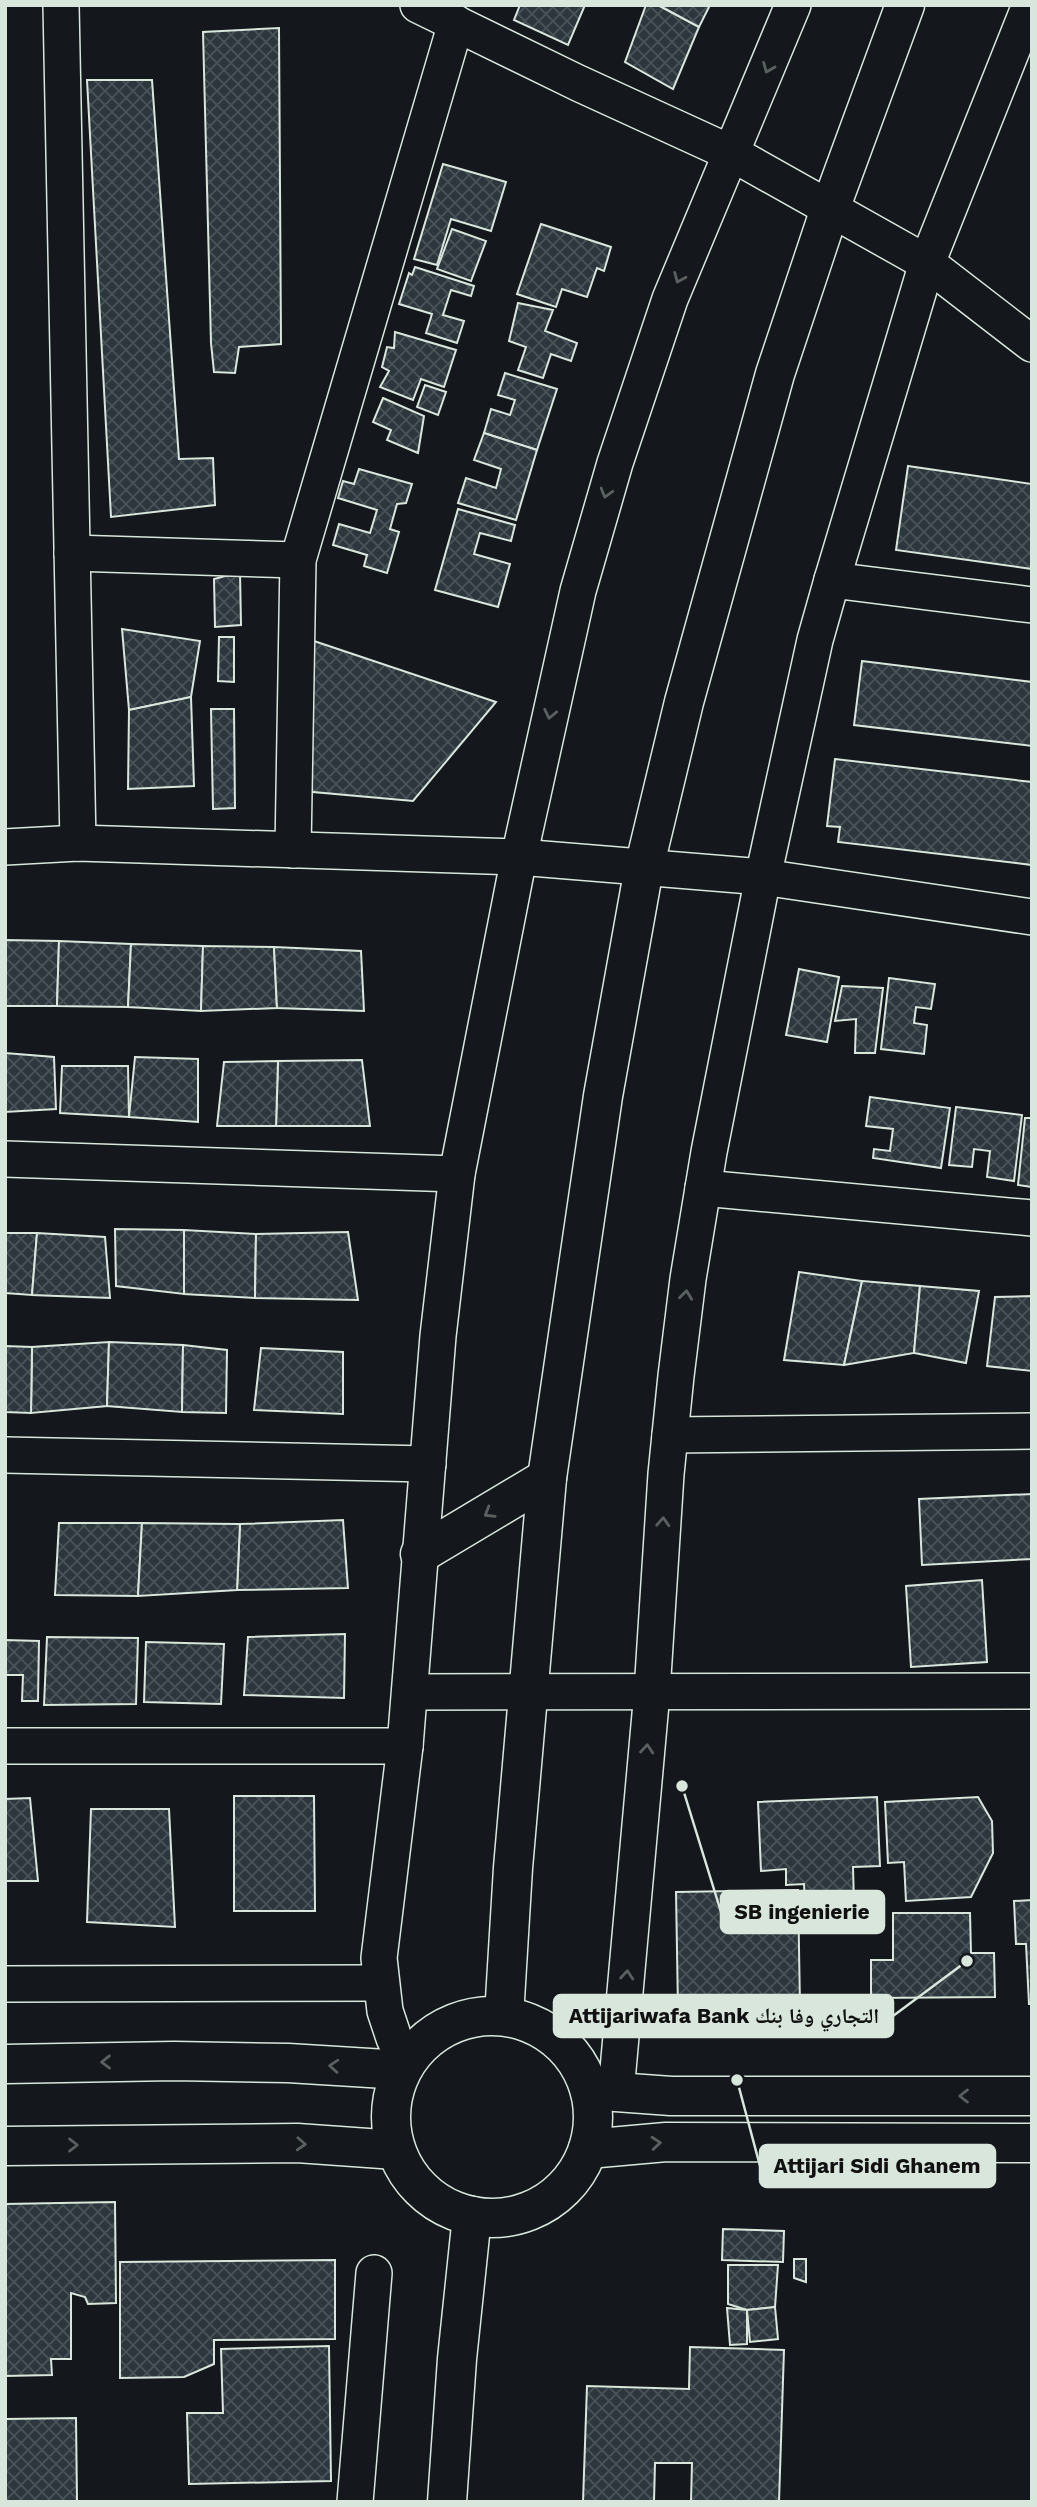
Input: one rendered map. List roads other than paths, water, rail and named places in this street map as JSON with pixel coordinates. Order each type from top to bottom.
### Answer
[{"type":"street","points":[[61,5],[78,843]]},
{"type":"street","points":[[418,5],[578,83],[733,153],[927,263],[1032,344]]},
{"type":"street","points":[[404,2067],[388,2020],[380,1983],[381,1933],[405,1746],[438,1336],[457,1174],[519,857],[578,591],[615,463],[670,299],[793,5]]},
{"type":"street","points":[[504,2016],[547,1478],[603,1096],[644,868],[684,702],[775,374],[830,209],[905,5]]},
{"type":"street","points":[[1030,5],[927,263],[832,580],[763,877],[688,1279],[670,1435],[652,1692],[603,2089],[593,2107],[589,2148],[578,2171],[562,2190],[542,2205],[520,2214],[495,2218],[472,2216],[433,2200],[405,2169],[396,2150],[391,2109],[404,2067],[420,2046],[438,2031],[458,2021],[481,2016],[504,2016],[542,2028],[558,2039],[603,2089],[671,2096],[1032,2096]]},
{"type":"street","points":[[293,850],[298,560],[456,23]]},
{"type":"street","points":[[72,553],[298,560]]},
{"type":"street","points":[[832,580],[1032,605]]},
{"type":"street","points":[[5,847],[78,843],[519,857],[763,877],[1032,917]]},
{"type":"street","points":[[5,1159],[457,1174]]},
{"type":"street","points":[[703,1188],[1032,1218]]},
{"type":"street","points":[[670,1435],[1032,1431]]},
{"type":"street","points":[[5,1455],[428,1464]]},
{"type":"street","points":[[420,1555],[547,1478]]},
{"type":"street","points":[[410,1692],[1032,1691]]},
{"type":"street","points":[[5,1746],[405,1746]]},
{"type":"street","points":[[5,1984],[380,1983]]},
{"type":"street","points":[[5,2064],[187,2061],[404,2067]]},
{"type":"street","points":[[589,2148],[666,2141],[1032,2143]]},
{"type":"street","points":[[5,2146],[297,2143],[396,2150]]},
{"type":"street","points":[[451,2497],[457,2359],[472,2216]]},
{"type":"street","points":[[355,2502],[374,2273]]},
{"type":"place","name":"SB ingenierie","points":[[682,1786]]},
{"type":"place","name":"Attijariwafa Bank التجاري وفا بنك","points":[[967,1961]]},
{"type":"place","name":"Attijari Sidi Ghanem","points":[[737,2080]]}]
